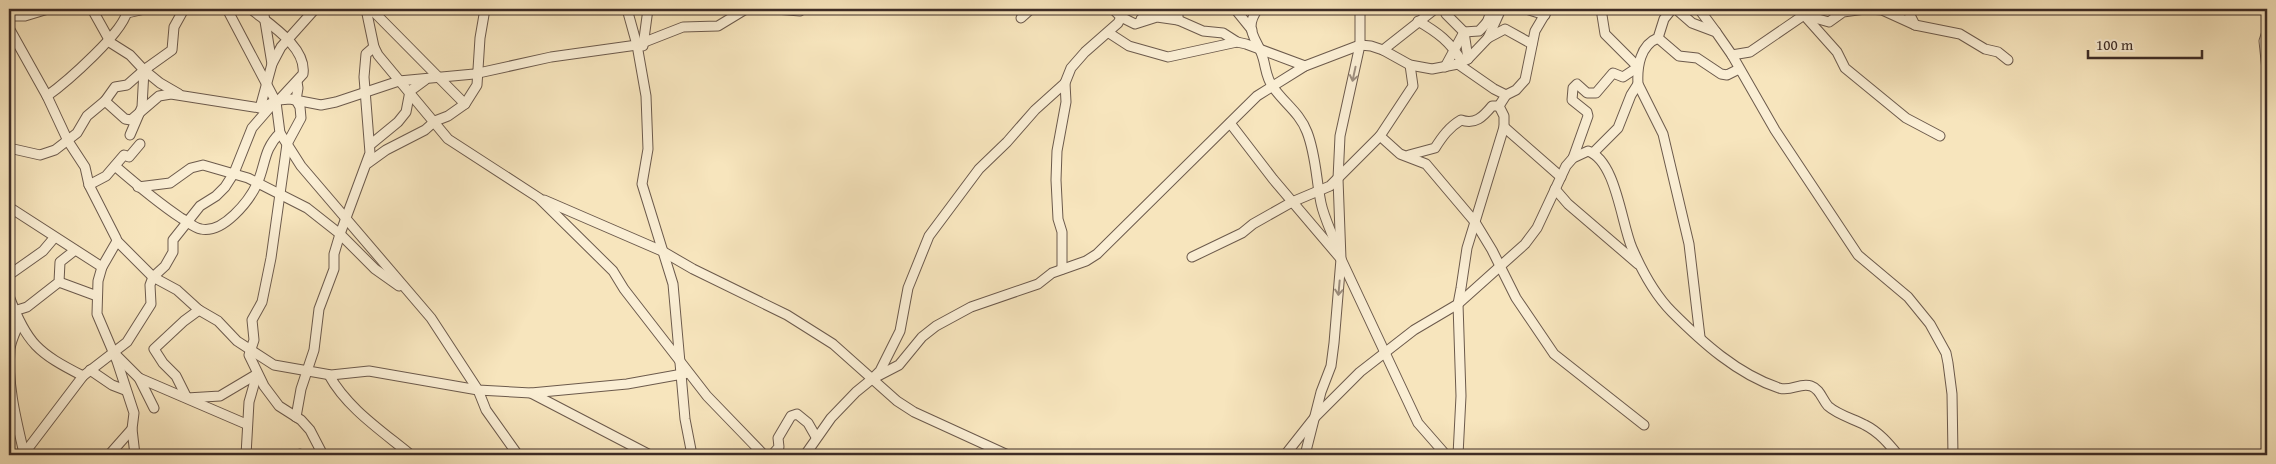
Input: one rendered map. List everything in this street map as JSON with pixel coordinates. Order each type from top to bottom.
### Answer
[{"type":"street","points":[[9,16],[25,16],[48,9]]},
{"type":"street","points":[[92,9],[109,39],[130,55],[160,83],[182,95]]},
{"type":"street","points":[[47,96],[70,80],[109,39],[131,10],[145,9]]},
{"type":"street","points":[[9,148],[40,155],[55,150],[68,141],[80,131],[81,124],[87,116],[105,101],[115,87],[127,85],[172,50],[174,26],[184,9]]},
{"type":"street","points":[[227,9],[267,85],[278,101],[280,133],[301,166],[431,318],[478,390],[486,410],[518,455]]},
{"type":"street","points":[[24,454],[86,373],[127,342],[151,304],[150,284],[153,277],[168,262],[173,252],[173,240],[186,221],[200,206],[216,196],[234,173],[252,128],[297,82],[302,74],[302,58],[286,40],[251,9]]},
{"type":"street","points":[[263,9],[272,64]]},
{"type":"street","points":[[260,108],[272,64],[286,40],[315,9]]},
{"type":"street","points":[[366,9],[374,47],[385,65],[410,91],[448,139],[539,198],[613,271],[624,289],[684,370],[764,455]]},
{"type":"street","points":[[371,9],[434,77],[465,104]]},
{"type":"street","points":[[368,163],[386,150],[425,130],[435,121],[448,116],[465,104],[477,85],[484,9]]},
{"type":"street","points":[[627,9],[640,44]]},
{"type":"street","points":[[648,9],[640,44],[640,64],[646,96],[648,138],[642,184],[673,284],[684,370],[686,418],[692,455]]},
{"type":"street","points":[[105,101],[125,119],[131,120],[159,96],[171,94],[260,108],[278,101],[296,100],[320,105],[336,102],[399,81],[478,74],[552,57],[640,44],[684,28],[718,26],[746,9]]},
{"type":"street","points":[[776,9],[800,11]]},
{"type":"street","points":[[1021,18],[1031,9]]},
{"type":"street","points":[[1114,9],[1121,18],[1135,24],[1156,17],[1178,20],[1203,31],[1223,34],[1237,42],[1305,66]]},
{"type":"street","points":[[1135,24],[1154,9]]},
{"type":"street","points":[[1178,9],[1178,20]]},
{"type":"street","points":[[1235,9],[1253,31]]},
{"type":"street","points":[[1258,9],[1252,19],[1254,42],[1260,49],[1272,86],[1300,117],[1306,130],[1315,155],[1316,177],[1321,205],[1342,259],[1418,423],[1446,455]]},
{"type":"street","points":[[1305,455],[1321,392],[1331,366],[1342,259],[1338,179],[1340,136],[1360,45],[1360,9]]},
{"type":"street","points":[[1383,50],[1400,39],[1418,21],[1435,9]]},
{"type":"street","points":[[1444,9],[1446,14],[1464,32],[1479,31],[1490,17],[1490,9]]},
{"type":"street","points":[[1488,38],[1501,9]]},
{"type":"street","points":[[1499,106],[1506,95],[1516,90],[1526,80],[1535,31],[1546,12],[1526,9]]},
{"type":"street","points":[[1601,9],[1605,34],[1638,67]]},
{"type":"street","points":[[1658,38],[1664,19],[1674,9],[1692,23],[1716,32]]},
{"type":"street","points":[[1699,9],[1732,56],[1775,130],[1858,255],[1908,297],[1930,324],[1946,353],[1952,394],[1954,455]]},
{"type":"street","points":[[1796,9],[1804,15],[1837,52],[1845,68],[1906,118],[1940,136]]},
{"type":"street","points":[[1804,15],[1829,22],[1843,12],[1865,9]]},
{"type":"street","points":[[1870,9],[1882,10],[1915,25],[1960,34],[1985,49],[1998,52],[2008,60]]},
{"type":"street","points":[[1907,9],[1915,25]]},
{"type":"street","points":[[1732,56],[1750,52],[1804,15]]},
{"type":"street","points":[[1062,269],[1062,232],[1058,219],[1056,180],[1057,151],[1066,102],[1066,83],[1072,68],[1085,52],[1109,33],[1121,18]]},
{"type":"street","points":[[1418,21],[1443,36],[1455,49],[1462,62],[1494,89],[1506,95]]},
{"type":"street","points":[[872,379],[899,365],[922,337],[948,318],[971,307],[1038,284],[1052,273],[1086,261],[1097,254],[1257,96],[1305,66],[1360,45],[1383,50],[1410,64],[1432,69],[1445,68],[1462,62],[1488,38],[1506,29],[1532,44]]},
{"type":"street","points":[[1445,68],[1464,32]]},
{"type":"street","points":[[1462,62],[1464,32]]},
{"type":"street","points":[[2267,32],[2264,41],[2267,70]]},
{"type":"street","points":[[10,33],[47,96],[68,141],[85,167],[89,184],[117,241],[153,277],[177,290],[199,310],[218,321],[237,341],[274,365],[329,375],[369,371],[478,390],[531,393],[627,384],[684,370]]},
{"type":"street","points":[[1109,33],[1128,46],[1168,57],[1237,42]]},
{"type":"street","points":[[1658,38],[1650,41],[1638,67],[1638,84],[1663,134],[1688,244],[1700,337]]},
{"type":"street","points":[[1658,38],[1679,56],[1697,58],[1721,74],[1727,75],[1739,69]]},
{"type":"street","points":[[296,417],[296,406],[317,331],[319,309],[334,270],[334,254],[345,218],[368,163],[370,145],[364,62],[366,54],[374,47]]},
{"type":"street","points":[[1192,257],[1242,233],[1253,224],[1292,202],[1320,191],[1338,179],[1380,136],[1413,86],[1410,64]]},
{"type":"street","points":[[1285,455],[1315,417],[1360,372],[1414,330],[1431,322],[1458,304],[1529,239],[1537,228],[1554,189],[1573,158],[1588,116],[1587,112],[1572,100],[1573,88],[1577,84],[1587,93],[1596,92],[1613,73],[1623,77],[1638,67]]},
{"type":"street","points":[[130,135],[143,99],[144,70]]},
{"type":"street","points":[[370,145],[398,122],[406,112],[410,91],[416,85],[434,77]]},
{"type":"street","points":[[297,82],[296,100],[300,108],[301,118],[287,144],[271,258],[262,302],[252,320],[254,340],[249,354],[257,374],[279,406],[296,417],[310,430],[323,455]]},
{"type":"street","points":[[811,453],[816,437],[850,399],[880,371],[900,331],[908,288],[929,236],[979,169],[1008,142],[1035,110],[1066,83]]},
{"type":"street","points":[[1593,153],[1618,128],[1630,95],[1638,84]]},
{"type":"street","points":[[1408,156],[1425,153],[1435,148],[1454,124],[1461,120],[1469,123],[1476,121],[1485,116],[1492,106],[1499,106]]},
{"type":"street","points":[[1458,455],[1461,396],[1458,304],[1466,248],[1504,127],[1504,116],[1499,106]]},
{"type":"street","points":[[1230,123],[1292,202],[1342,259]]},
{"type":"street","points":[[1504,127],[1561,177]]},
{"type":"street","points":[[115,166],[160,205],[203,230],[220,224],[244,207],[258,183],[268,149],[280,133]]},
{"type":"street","points":[[1380,136],[1396,151],[1426,164],[1475,222],[1500,265],[1516,298],[1554,354],[1644,425]]},
{"type":"street","points":[[89,184],[106,176],[124,155],[129,157],[140,144]]},
{"type":"street","points":[[1573,158],[1588,151],[1604,163],[1631,246],[1646,280],[1670,310],[1710,348],[1735,366],[1779,388],[1790,390],[1803,384],[1812,386],[1818,390],[1829,407],[1873,429],[1898,455]]},
{"type":"street","points":[[138,187],[170,183],[191,168],[203,165],[234,173],[307,208],[340,234],[375,268],[406,290]]},
{"type":"street","points":[[1554,189],[1568,204],[1640,265]]},
{"type":"street","points":[[539,198],[662,251],[693,269],[787,315],[833,344],[897,401],[914,412],[1008,455]]},
{"type":"street","points":[[9,208],[102,267]]},
{"type":"street","points":[[9,275],[43,252],[54,238]]},
{"type":"street","points":[[117,241],[102,267],[97,296],[97,314],[114,353],[134,413],[132,429],[134,453]]},
{"type":"street","points":[[14,311],[27,308],[59,282],[60,262],[74,251]]},
{"type":"street","points":[[59,282],[97,296]]},
{"type":"street","points":[[9,296],[19,323],[26,334],[49,359],[125,390]]},
{"type":"street","points":[[188,398],[176,376],[163,363],[154,349],[184,321],[199,310]]},
{"type":"street","points":[[19,323],[10,347],[10,374],[14,413],[24,454]]},
{"type":"street","points":[[114,353],[139,378],[154,408]]},
{"type":"street","points":[[188,398],[220,396],[257,374]]},
{"type":"street","points":[[246,455],[248,402],[257,374]]},
{"type":"street","points":[[329,375],[335,386],[366,417],[411,455]]},
{"type":"street","points":[[139,378],[246,424]]},
{"type":"street","points":[[531,393],[650,455]]},
{"type":"street","points":[[772,455],[779,447],[778,438],[791,416],[797,414],[808,423],[816,437]]},
{"type":"street","points":[[110,455],[132,429]]}]
